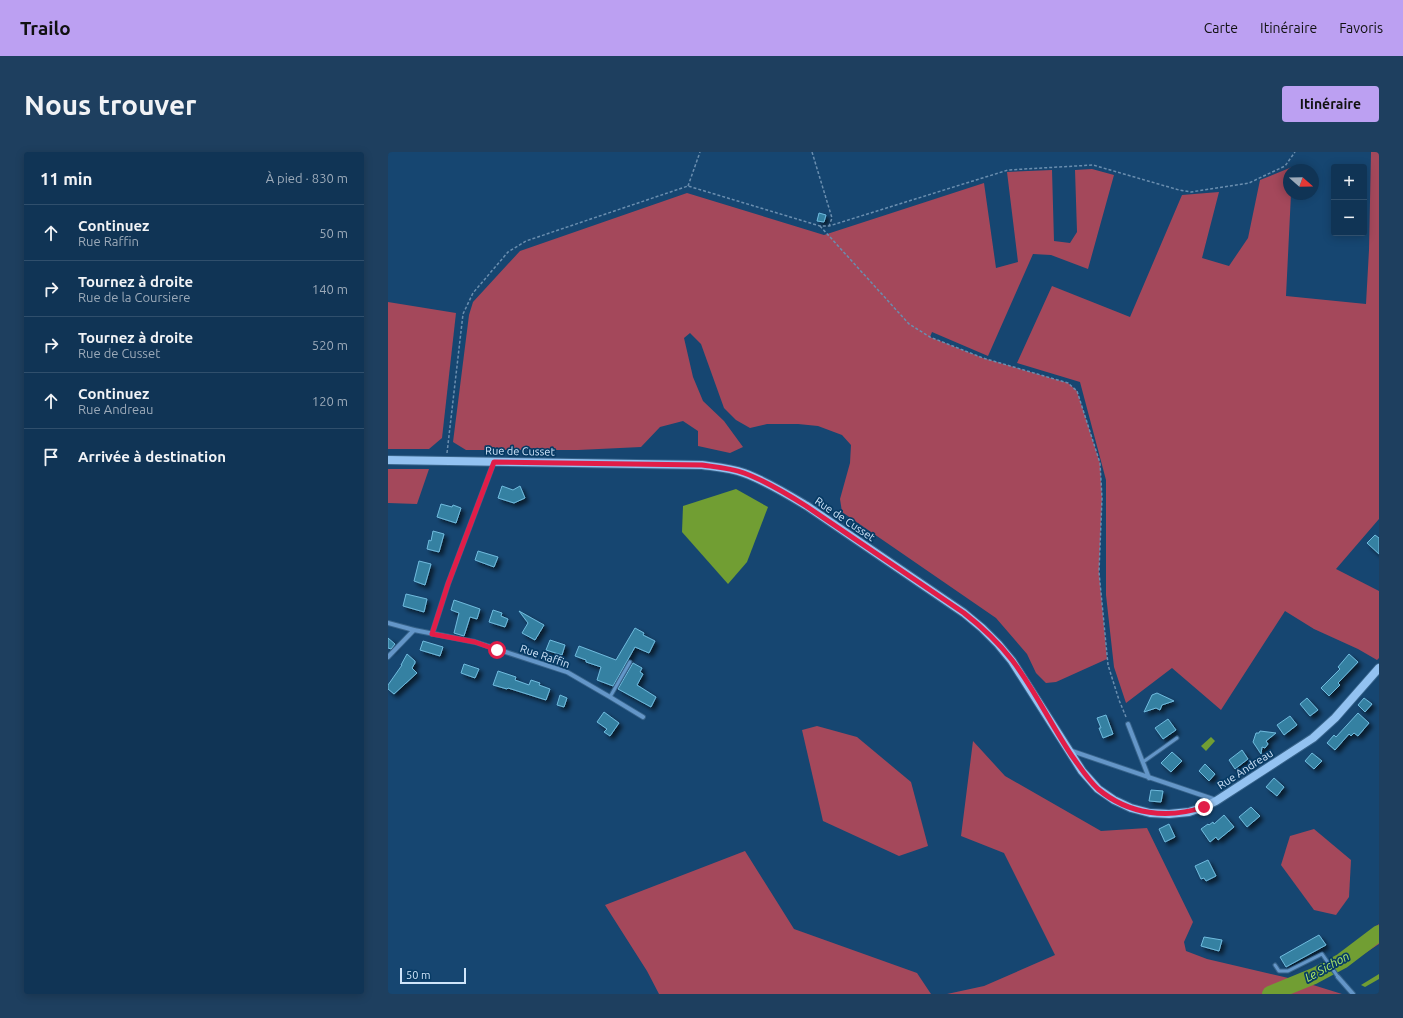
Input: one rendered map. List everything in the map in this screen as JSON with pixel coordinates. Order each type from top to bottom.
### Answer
[{"type":"street","name":"Rue de Cusset","points":[[388,460],[702,465],[721,467],[744,473],[782,491],[806,506],[964,613],[982,628],[1012,660],[1068,750]]},
{"type":"street","points":[[432,634],[448,584],[494,462]]},
{"type":"street","name":"Rue Raffin","points":[[388,623],[432,634],[475,642],[567,672],[643,717]]},
{"type":"street","points":[[388,657],[414,630]]},
{"type":"street","name":"Rue Andreau","points":[[1068,750],[1082,771],[1098,789],[1114,800],[1131,808],[1150,813],[1169,814],[1189,812],[1216,801],[1313,738],[1325,728],[1379,668]]},
{"type":"street","points":[[1128,724],[1149,778]]},
{"type":"street","points":[[1068,750],[1216,801]]},
{"type":"street","points":[[1338,977],[1353,994]]},
{"type":"lane","points":[[610,697],[630,662]]},
{"type":"lane","points":[[1143,762],[1177,738]]},
{"type":"lane","points":[[1275,965],[1279,971],[1288,971],[1322,954],[1338,977]]},
{"type":"path","points":[[688,186],[700,152]]},
{"type":"path","points":[[812,152],[832,218],[829,226]]},
{"type":"path","points":[[447,461],[463,314],[473,293],[508,252],[526,241],[688,186],[820,226],[829,226],[1008,170],[1093,165],[1179,190],[1192,192],[1249,183],[1285,166],[1295,152]]},
{"type":"path","points":[[820,226],[909,324],[930,337],[983,358],[1068,383],[1077,391],[1100,463],[1102,498],[1100,572],[1108,665],[1128,724]]},
{"type":"shaded area","points":[[1371,152],[1379,152],[1379,519],[1336,569],[1379,591],[1379,658],[1377,660],[1358,649],[1314,629],[1285,611],[1221,710],[1172,668],[1126,703],[1114,667],[1106,595],[1106,480],[1080,382],[1017,363],[1052,286],[1130,317],[1182,195],[1219,192],[1202,258],[1229,266],[1248,238],[1260,180],[1283,171],[1283,200],[1291,200],[1286,296],[1366,304],[1369,250]]},
{"type":"shaded area","points":[[1092,169],[1114,175],[1088,269],[1051,255],[1033,254],[988,356],[932,332],[930,337],[983,358],[1068,383],[1077,391],[1100,463],[1102,498],[1099,572],[1107,659],[1056,682],[1046,683],[1036,673],[1027,654],[996,618],[842,512],[840,499],[850,463],[851,445],[842,435],[818,426],[798,424],[767,424],[750,428],[736,420],[724,408],[701,344],[690,333],[684,338],[693,377],[703,401],[724,421],[743,447],[730,453],[698,446],[698,431],[683,421],[660,427],[641,447],[578,450],[466,450],[453,442],[469,315],[473,302],[520,251],[687,193],[824,235],[984,183],[996,268],[1018,262],[1007,172],[1052,170],[1054,241],[1070,243],[1077,232],[1075,170]]},
{"type":"shaded area","points":[[388,302],[456,313],[442,438],[429,449],[388,449]]},
{"type":"shaded area","points":[[388,469],[429,469],[417,504],[388,503]]},
{"type":"shaded area","points":[[736,489],[768,507],[747,562],[728,584],[682,532],[683,506]]},
{"type":"shaded area","points":[[817,726],[857,737],[911,782],[928,846],[899,856],[823,821],[802,730]]},
{"type":"shaded area","points":[[1211,737],[1215,741],[1206,751],[1201,746]]},
{"type":"shaded area","points":[[973,741],[1005,776],[1101,831],[1147,828],[1193,922],[1184,942],[1186,951],[1207,959],[1297,980],[1342,994],[947,994],[984,986],[1055,955],[1004,853],[961,836]]},
{"type":"shaded area","points":[[1314,829],[1351,860],[1349,897],[1336,915],[1314,910],[1281,865],[1290,836]]},
{"type":"shaded area","points":[[745,851],[794,929],[917,973],[931,994],[659,994],[647,971],[605,905]]},
{"type":"shaded area","points":[[1379,924],[1379,944],[1341,969],[1333,959]]},
{"type":"shaded area","points":[[1379,974],[1379,979],[1365,987],[1361,985]]},
{"type":"building","points":[[819,213],[826,215],[824,222],[817,221]]},
{"type":"building","points":[[502,486],[513,490],[520,486],[525,498],[514,503],[498,498]]},
{"type":"building","points":[[441,504],[452,507],[453,505],[461,508],[456,523],[437,517]]},
{"type":"building","points":[[433,531],[444,534],[439,552],[427,549],[429,540],[431,541]]},
{"type":"building","points":[[1375,535],[1379,538],[1379,554],[1367,543]]},
{"type":"building","points":[[478,551],[498,557],[494,567],[475,560]]},
{"type":"building","points":[[419,561],[431,564],[425,585],[414,581]]},
{"type":"building","points":[[406,594],[427,599],[424,612],[403,606]]},
{"type":"building","points":[[454,600],[480,609],[477,619],[470,617],[464,636],[454,633],[459,613],[451,610]]},
{"type":"building","points":[[493,610],[502,613],[501,616],[508,619],[505,627],[489,622]]},
{"type":"building","points":[[519,611],[544,625],[535,640],[522,633],[528,623]]},
{"type":"building","points":[[635,628],[644,633],[643,635],[655,641],[649,653],[635,647],[613,686],[597,680],[601,667],[586,662],[586,660],[575,656],[579,646],[616,660]]},
{"type":"building","points":[[388,638],[395,644],[391,649],[388,648]]},
{"type":"building","points":[[550,640],[565,645],[562,655],[546,650]]},
{"type":"building","points":[[423,641],[443,647],[440,656],[420,650]]},
{"type":"building","points":[[407,654],[415,661],[412,668],[417,673],[394,694],[388,689],[388,685],[402,665]]},
{"type":"building","points":[[1349,654],[1358,662],[1338,683],[1340,685],[1329,696],[1321,688],[1340,669],[1338,667]]},
{"type":"building","points":[[633,663],[642,668],[640,672],[643,674],[637,685],[656,697],[651,707],[618,689]]},
{"type":"building","points":[[464,664],[479,669],[475,678],[461,673]]},
{"type":"building","points":[[498,671],[516,677],[515,680],[529,685],[531,680],[550,689],[546,700],[493,685]]},
{"type":"building","points":[[1157,693],[1174,701],[1162,705],[1160,710],[1156,708],[1144,712],[1152,695]]},
{"type":"building","points":[[560,695],[567,698],[564,707],[557,705]]},
{"type":"building","points":[[1307,698],[1318,710],[1310,716],[1300,704]]},
{"type":"building","points":[[1364,698],[1372,704],[1365,712],[1358,705]]},
{"type":"building","points":[[604,712],[619,723],[610,736],[604,732],[607,729],[597,722]]},
{"type":"building","points":[[1358,713],[1369,723],[1358,736],[1354,733],[1351,736],[1349,734],[1335,750],[1327,743],[1334,735],[1336,737]]},
{"type":"building","points":[[1106,715],[1113,734],[1103,738],[1097,718]]},
{"type":"building","points":[[1290,716],[1297,725],[1284,735],[1277,725]]},
{"type":"building","points":[[1168,719],[1176,730],[1163,739],[1155,728]]},
{"type":"building","points":[[1260,731],[1276,733],[1266,741],[1268,744],[1265,748],[1262,747],[1261,754],[1253,742],[1256,733],[1259,733]]},
{"type":"building","points":[[1242,750],[1248,759],[1235,769],[1229,760]]},
{"type":"building","points":[[1172,752],[1182,761],[1171,772],[1161,763]]},
{"type":"building","points":[[1312,753],[1322,761],[1314,769],[1305,761]]},
{"type":"building","points":[[1205,764],[1215,774],[1209,781],[1199,771]]},
{"type":"building","points":[[1274,778],[1284,787],[1277,796],[1266,787]]},
{"type":"building","points":[[1151,790],[1163,791],[1161,802],[1149,801]]},
{"type":"building","points":[[1251,807],[1260,816],[1247,827],[1239,817]]},
{"type":"building","points":[[1224,815],[1234,827],[1218,840],[1216,837],[1210,842],[1201,829],[1213,822],[1214,824]]},
{"type":"building","points":[[1169,824],[1175,837],[1165,842],[1159,829]]},
{"type":"building","points":[[1208,860],[1216,876],[1206,881],[1204,878],[1201,879],[1195,866]]},
{"type":"building","points":[[1319,935],[1326,945],[1286,967],[1280,957]]},
{"type":"building","points":[[1204,937],[1222,940],[1219,951],[1201,946]]},
{"type":"waterway","name":"Le Sichon","points":[[1270,994],[1314,976],[1342,961],[1379,933]]},
{"type":"route","points":[[497,650],[475,642],[432,634],[448,584],[494,462],[702,465],[721,467],[744,473],[782,491],[964,613],[982,628],[1012,660],[1068,750],[1082,771],[1098,789],[1114,800],[1131,808],[1150,813],[1169,814],[1189,812],[1204,807]]}]
